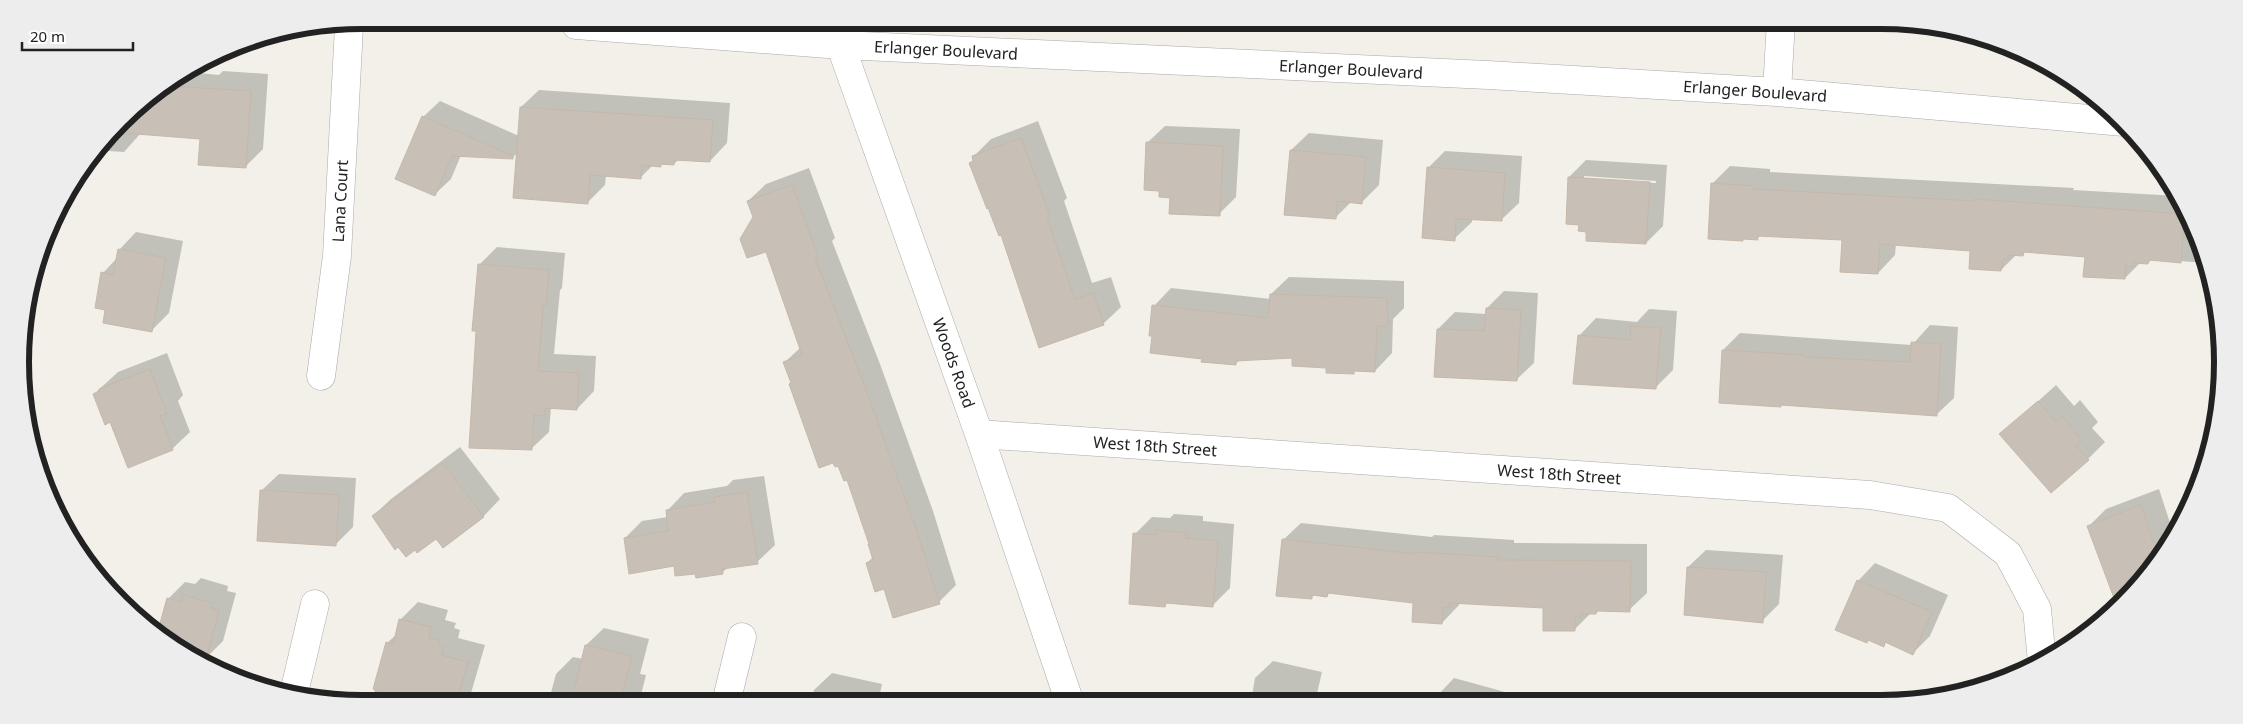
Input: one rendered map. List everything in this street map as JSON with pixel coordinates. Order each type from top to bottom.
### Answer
[{"type":"street","name":"Lana Court","points":[[321,376],[337,256],[349,29]]},
{"type":"street","name":"Erlanger Boulevard","points":[[680,29],[837,35],[1777,92],[2112,121]]},
{"type":"street","points":[[1777,92],[1781,29]]},
{"type":"street","name":"Woods Road","points":[[837,35],[979,434],[1067,695]]},
{"type":"street","name":"West 18th Street","points":[[979,434],[1870,495],[1948,508],[2008,554],[2037,610],[2041,654]]},
{"type":"street","points":[[295,689],[315,604]]},
{"type":"street","points":[[728,695],[742,637]]},
{"type":"building","points":[[175,86],[251,91],[246,168],[198,165],[200,139],[120,133],[142,111]]},
{"type":"building","points":[[520,107],[713,120],[710,162],[674,160],[674,165],[661,164],[661,167],[642,165],[641,179],[590,175],[588,204],[513,198]]},
{"type":"building","points":[[422,116],[513,156],[513,159],[452,156],[435,196],[395,179]]},
{"type":"building","points":[[1021,138],[1050,216],[1047,218],[1075,300],[1093,293],[1104,325],[1039,348],[1001,235],[999,236],[969,163],[973,161],[972,156]]},
{"type":"building","points":[[1146,142],[1223,146],[1220,216],[1169,214],[1170,198],[1159,197],[1159,191],[1144,190]]},
{"type":"building","points":[[1290,150],[1366,157],[1362,204],[1337,201],[1336,219],[1284,215]]},
{"type":"building","points":[[1427,167],[1505,173],[1502,221],[1456,219],[1455,241],[1422,238]]},
{"type":"building","points":[[1568,177],[1650,182],[1646,244],[1586,241],[1586,232],[1578,231],[1579,225],[1566,224]]},
{"type":"building","points":[[1711,183],[1753,186],[1753,189],[1974,201],[1974,199],[2179,214],[2183,222],[2181,263],[2149,260],[2148,264],[2134,263],[2134,267],[2126,266],[2125,279],[2083,277],[2085,257],[2024,252],[2023,256],[2008,255],[2008,260],[2003,259],[2001,271],[1969,269],[1970,251],[1880,244],[1878,274],[1840,272],[1842,240],[1757,236],[1758,240],[1743,239],[1743,241],[1708,239]]},
{"type":"building","points":[[792,185],[818,256],[815,258],[863,382],[916,529],[940,604],[893,618],[884,589],[875,592],[866,563],[873,560],[869,544],[847,480],[844,481],[838,466],[835,467],[833,463],[819,468],[789,384],[791,383],[783,362],[802,355],[766,252],[747,258],[740,239],[753,217],[747,201]]},
{"type":"building","points":[[118,249],[166,258],[152,332],[103,323],[105,310],[95,308],[101,272],[113,275]]},
{"type":"building","points":[[478,264],[549,270],[546,306],[543,306],[538,371],[579,373],[577,410],[545,408],[545,416],[534,415],[532,450],[469,448],[476,331],[472,331]]},
{"type":"building","points":[[1270,294],[1387,298],[1388,326],[1377,326],[1375,372],[1354,371],[1354,374],[1326,373],[1326,368],[1292,366],[1292,358],[1236,361],[1236,365],[1201,362],[1202,359],[1150,353],[1152,336],[1149,336],[1152,305],[1268,318]]},
{"type":"building","points":[[1486,308],[1521,310],[1517,381],[1434,377],[1437,329],[1484,331]]},
{"type":"building","points":[[1631,326],[1661,328],[1656,389],[1573,384],[1578,335],[1630,340]]},
{"type":"building","points":[[1911,342],[1941,344],[1937,416],[1781,405],[1781,407],[1719,403],[1722,350],[1805,355],[1805,357],[1910,362]]},
{"type":"building","points":[[150,369],[167,414],[160,416],[173,450],[128,468],[110,422],[105,425],[93,394],[100,391],[99,389]]},
{"type":"building","points":[[2038,401],[2056,422],[2062,416],[2082,441],[2076,446],[2089,460],[2051,493],[1999,434]]},
{"type":"building","points":[[443,463],[484,517],[443,548],[436,539],[417,553],[415,550],[406,557],[398,547],[395,550],[372,516]]},
{"type":"building","points":[[260,490],[339,495],[336,546],[257,541]]},
{"type":"building","points":[[747,492],[758,564],[722,569],[723,574],[696,578],[695,574],[675,576],[674,566],[629,574],[624,538],[668,531],[666,510],[715,502],[714,497]]},
{"type":"building","points":[[2141,505],[2156,550],[2132,582],[2115,600],[2087,526]]},
{"type":"building","points":[[1156,530],[1187,533],[1186,538],[1218,541],[1213,607],[1166,603],[1165,607],[1129,604],[1133,533],[1155,535]]},
{"type":"building","points":[[1282,539],[1415,554],[1415,552],[1498,557],[1497,560],[1631,561],[1630,612],[1597,611],[1596,614],[1581,614],[1581,617],[1575,617],[1575,631],[1543,631],[1543,608],[1449,603],[1449,608],[1443,607],[1442,624],[1412,622],[1413,603],[1328,593],[1327,597],[1312,595],[1312,599],[1276,596]]},
{"type":"building","points":[[1687,567],[1766,572],[1763,623],[1684,615]]},
{"type":"building","points":[[1857,580],[1932,612],[1913,655],[1885,642],[1884,647],[1868,640],[1867,643],[1835,630]]},
{"type":"building","points":[[183,595],[212,603],[211,608],[219,611],[207,657],[159,626],[167,598],[181,602]]},
{"type":"building","points":[[399,619],[431,627],[429,638],[440,640],[438,645],[444,647],[441,655],[468,662],[459,695],[394,695],[373,689],[386,642],[393,645]]},
{"type":"building","points":[[585,645],[632,656],[622,695],[573,695]]}]
